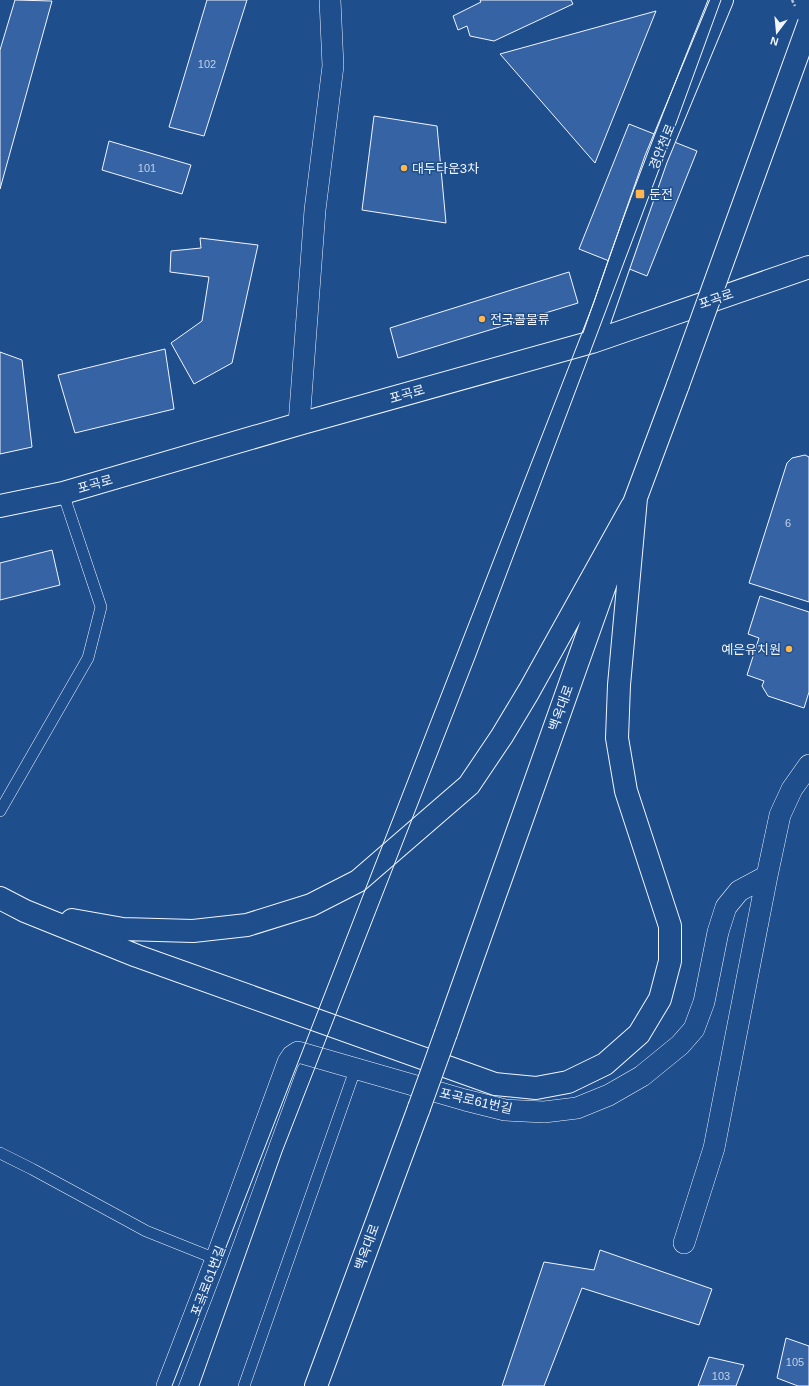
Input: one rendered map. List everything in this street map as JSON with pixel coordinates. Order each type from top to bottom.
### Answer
[{"type":"main road","name":"경안천로","points":[[592,342],[656,159],[722,0]]},
{"type":"main road","name":"백옥대로","points":[[316,1386],[419,1108],[636,498],[809,23]]},
{"type":"main road","name":"포곡로","points":[[0,506],[63,493],[299,424],[592,342],[809,267]]},
{"type":"main road","points":[[25,911],[123,929],[193,931],[247,925],[311,905],[358,881],[469,785],[502,736],[529,691],[636,498]]},
{"type":"main road","points":[[0,898],[25,911],[137,956],[495,1084],[536,1088],[568,1082],[605,1064],[639,1034],[660,999],[670,961],[670,926],[626,791],[617,738],[619,685],[636,498]]},
{"type":"street","points":[[299,424],[315,210],[333,66],[330,0]]},
{"type":"street","points":[[684,1243],[714,1148],[780,815],[792,789],[809,765]]},
{"type":"street","name":"포곡로61번길","points":[[167,1386],[216,1259],[288,1062],[292,1056],[298,1052],[356,1070],[505,1110],[544,1112],[577,1108],[609,1095],[642,1076],[680,1045],[694,1029],[704,1002],[718,932],[726,907],[739,891],[767,876]]},
{"type":"lane","points":[[0,811],[88,658],[101,607],[63,493]]},
{"type":"lane","points":[[244,1386],[356,1070]]},
{"type":"lane","points":[[0,1153],[146,1231],[216,1259]]},
{"type":"building","points":[[15,0],[52,1],[0,189],[0,50]]},
{"type":"building","points":[[207,0],[247,0],[204,136],[169,127]]},
{"type":"building","points":[[480,0],[571,0],[573,4],[494,41],[470,36],[467,26],[458,30],[453,16],[481,2]]},
{"type":"building","points":[[656,11],[595,163],[500,54]]},
{"type":"building","name":"대두타운3차","points":[[374,116],[437,126],[446,223],[362,210]]},
{"type":"building","points":[[629,124],[697,151],[647,276],[579,249]]},
{"type":"building","points":[[109,141],[191,165],[182,194],[102,170]]},
{"type":"building","points":[[200,238],[258,245],[232,363],[194,384],[171,343],[202,321],[209,277],[170,272],[171,251],[201,248]]},
{"type":"building","points":[[569,272],[578,303],[398,358],[390,328]]},
{"type":"building","points":[[165,349],[174,409],[75,433],[58,375]]},
{"type":"building","points":[[0,352],[22,360],[32,447],[0,454]]},
{"type":"building","points":[[805,455],[809,457],[809,602],[749,583],[787,463],[792,458]]},
{"type":"building","points":[[52,550],[60,585],[0,600],[0,563]]},
{"type":"building","points":[[760,596],[809,612],[809,692],[804,708],[768,696],[762,686],[764,681],[747,675],[759,638],[748,634]]},
{"type":"building","points":[[600,1250],[712,1289],[699,1325],[582,1288],[544,1386],[502,1386],[544,1262],[594,1270]]},
{"type":"building","points":[[786,1338],[809,1346],[809,1386],[798,1386],[777,1378]]},
{"type":"building","points":[[709,1357],[744,1365],[736,1386],[698,1386]]},
{"type":"tram line","points":[[172,1386],[594,302],[634,188],[708,0]]},
{"type":"tram line","points":[[199,1386],[282,1152],[475,658],[666,151],[721,0]]},
{"type":"place","name":"대두타운3차","points":[[404,168]]},
{"type":"place","name":"둔전","points":[[640,194]]},
{"type":"place","name":"전국콜물류","points":[[482,319]]},
{"type":"place","name":"예은유치원","points":[[789,649]]}]
